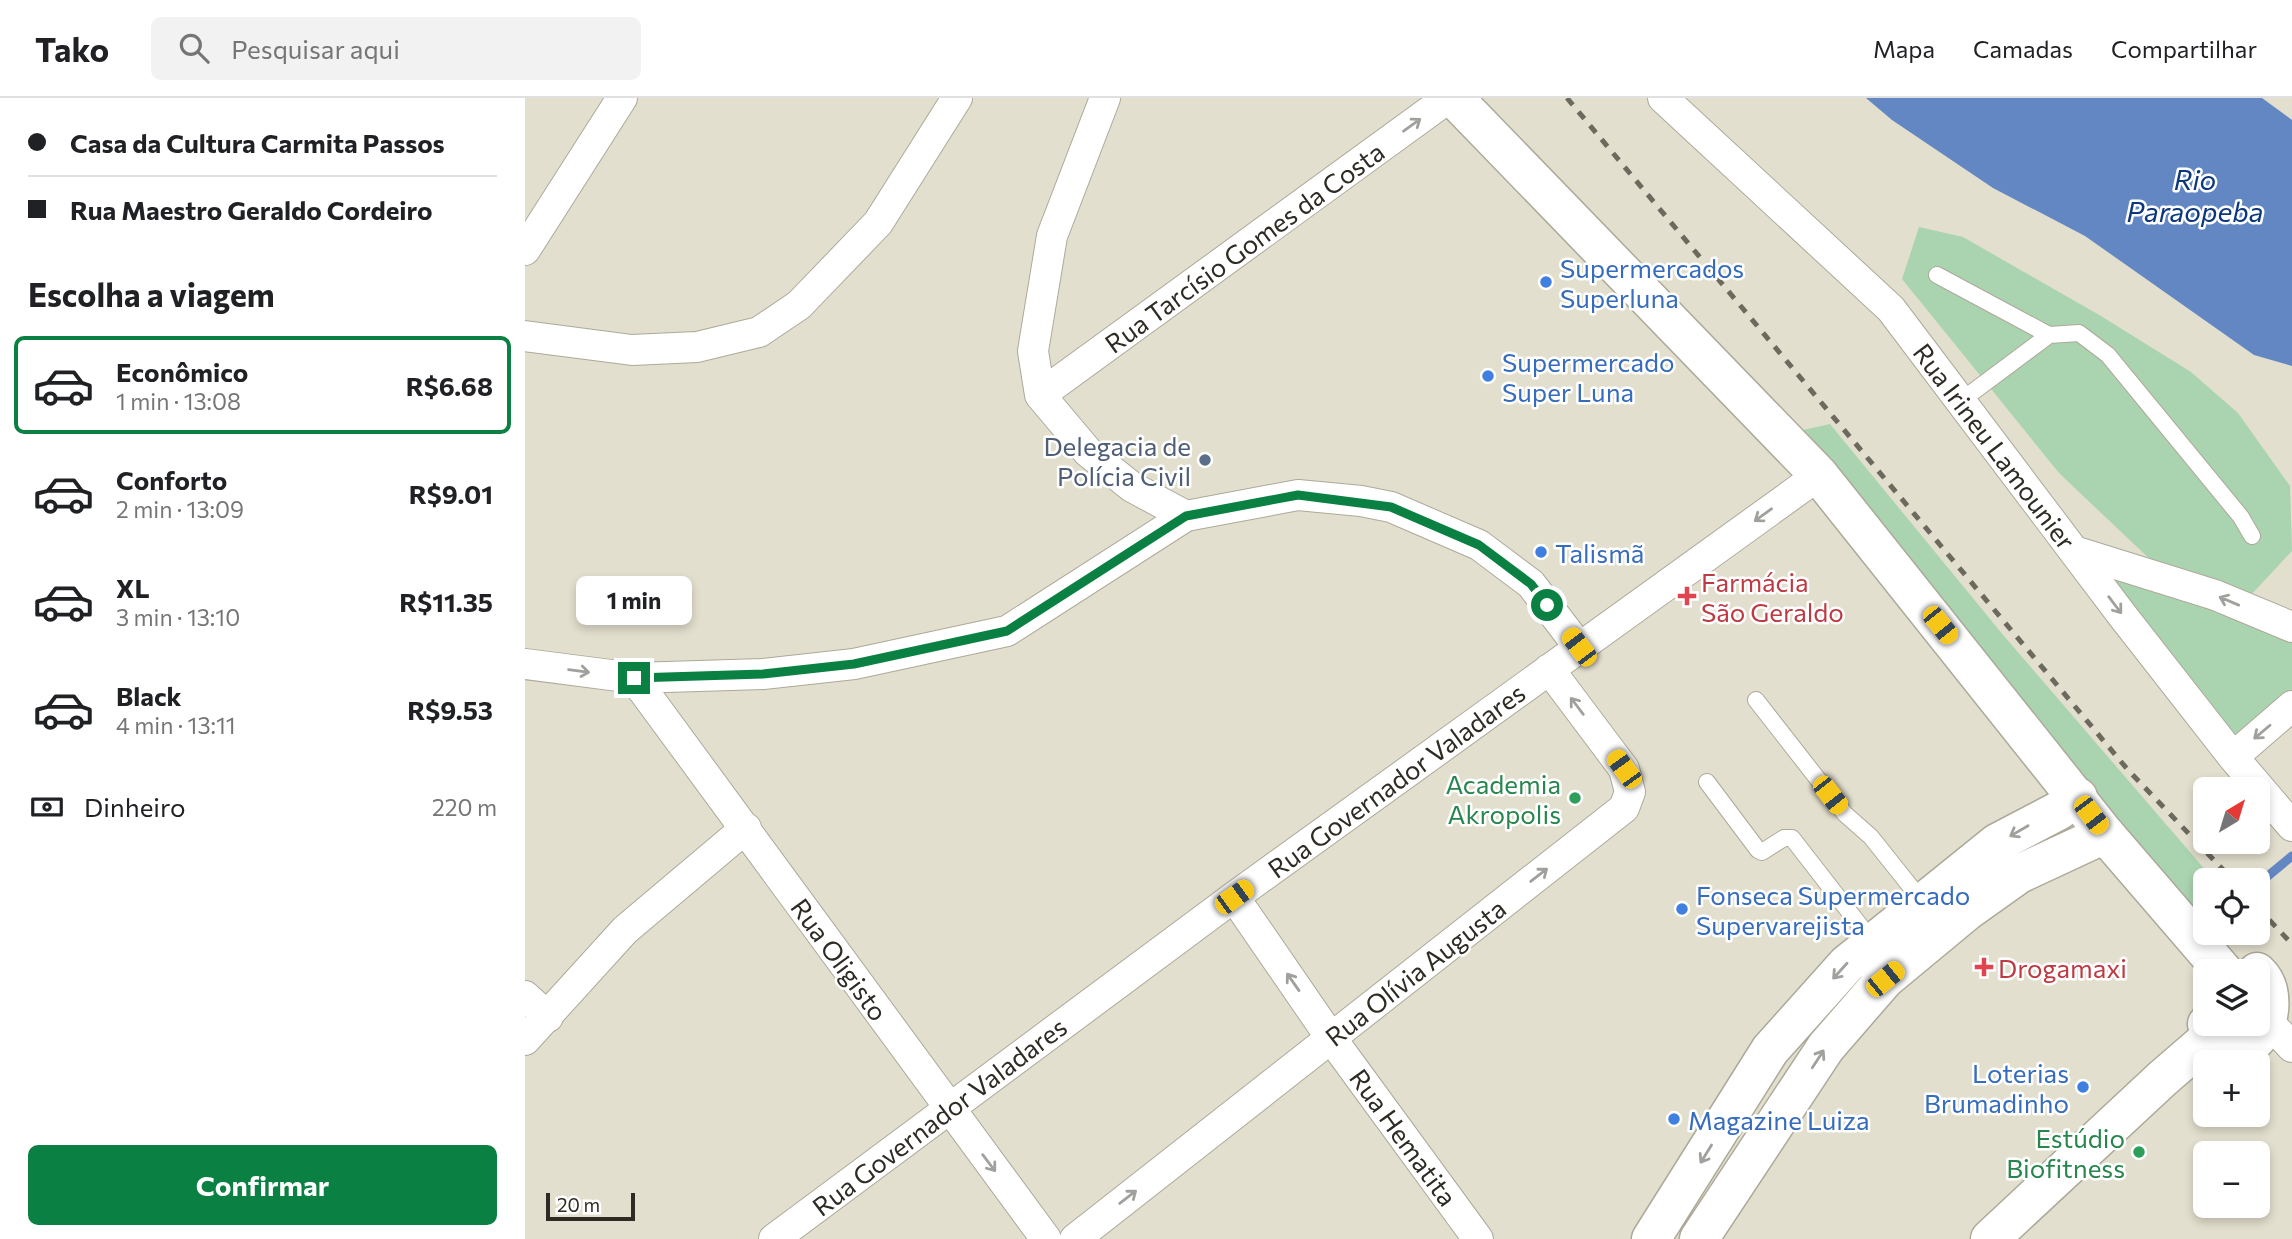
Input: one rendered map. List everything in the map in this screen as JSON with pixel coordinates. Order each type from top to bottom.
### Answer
[{"type":"street","points":[[525,250],[622,98]]},
{"type":"street","points":[[525,335],[632,350],[697,347],[759,332],[799,305],[878,223],[957,98]]},
{"type":"street","points":[[1105,98],[1052,236],[1033,351],[1040,395],[1088,452],[1132,487],[1186,516]]},
{"type":"street","name":"Rua Tarcísio Gomes da Costa","points":[[1040,395],[1448,98]]},
{"type":"street","points":[[1454,98],[1819,475],[2105,834],[2213,959]]},
{"type":"street","name":"Rua Irineu Lamounier","points":[[1663,98],[1891,309],[2233,757],[2292,826]]},
{"type":"street","name":"Rua Governador Valadares","points":[[774,1239],[1234,897],[1819,475]]},
{"type":"street","points":[[525,664],[634,678],[763,674],[854,664],[1007,631],[1186,516],[1298,495],[1391,507],[1479,545],[1531,584],[1579,647]]},
{"type":"street","points":[[2074,551],[2215,595],[2292,627]]},
{"type":"street","name":"Rua Olívia Augusta","points":[[1075,1239],[1624,808],[1630,792],[1624,769],[1549,669]]},
{"type":"street","name":"Rua Oligisto","points":[[634,678],[1046,1239]]},
{"type":"street","points":[[2233,757],[2292,706]]},
{"type":"street","points":[[1651,1239],[1770,1050],[1847,964],[1872,941],[1997,843],[2058,811],[2077,797]]},
{"type":"street","points":[[525,1040],[625,930],[746,828]]},
{"type":"street","points":[[1699,1239],[1826,1047],[1885,979],[1967,911],[2019,874],[2105,834]]},
{"type":"street","name":"Rua Hematita","points":[[1234,897],[1331,1038],[1478,1239]]},
{"type":"street","points":[[2224,1036],[2234,1047],[2246,1048],[2269,1040],[2285,1039],[2283,997],[2270,972]]},
{"type":"street","points":[[525,996],[548,1017]]},
{"type":"street","points":[[1990,1239],[2162,1078],[2195,1036]]},
{"type":"street","points":[[1755,1075],[1791,1099]]},
{"type":"lane","points":[[1937,275],[2049,335],[2079,333],[2108,355],[2241,517],[2252,536]]},
{"type":"lane","points":[[1962,400],[2049,335]]},
{"type":"lane","points":[[1756,701],[1845,814],[1871,837],[1922,901]]},
{"type":"lane","points":[[1707,782],[1758,850],[1762,852],[1784,838],[1792,838],[1872,941]]},
{"type":"green space","points":[[1919,227],[1963,237],[2101,316],[2191,372],[2238,413],[2290,486],[2292,551],[2250,596],[2156,565],[2059,473],[1902,279]]},
{"type":"green space","points":[[1830,424],[2004,636],[2204,868],[2193,868],[2193,931],[1790,433]]},
{"type":"green space","points":[[2074,551],[2292,632],[2292,706],[2233,757]]},
{"type":"water","name":"Rio Paraopeba","points":[[1866,98],[2262,98],[2292,120],[2292,366],[2254,355],[2085,236],[1993,188],[1892,120]]},
{"type":"waterway","points":[[2270,874],[2292,856]]},
{"type":"railway","points":[[1567,98],[2128,770],[2222,868]]},
{"type":"railway","points":[[2270,921],[2292,944]]},
{"type":"place","name":"Supermercados Superluna","points":[[1546,282]]},
{"type":"place","name":"Supermercado Super Luna","points":[[1488,376]]},
{"type":"place","name":"Delegacia de Polícia Civil","points":[[1205,460]]},
{"type":"place","name":"Talismã","points":[[1541,552]]},
{"type":"place","name":"Farmácia São Geraldo","points":[[1687,596]]},
{"type":"place","name":"Academia Akropolis","points":[[1575,798]]},
{"type":"place","name":"Fonseca Supermercado Supervarejista","points":[[1682,909]]},
{"type":"place","name":"Drogamaxi","points":[[1984,967]]},
{"type":"place","name":"Loterias Brumadinho","points":[[2083,1087]]},
{"type":"place","name":"Magazine Luiza","points":[[1674,1119]]},
{"type":"place","name":"Estúdio Biofitness","points":[[2139,1152]]},
{"type":"route","points":[[634,678],[763,674],[854,664],[1007,631],[1186,516],[1298,495],[1361,501],[1391,507],[1479,545],[1531,584],[1547,605]]}]
